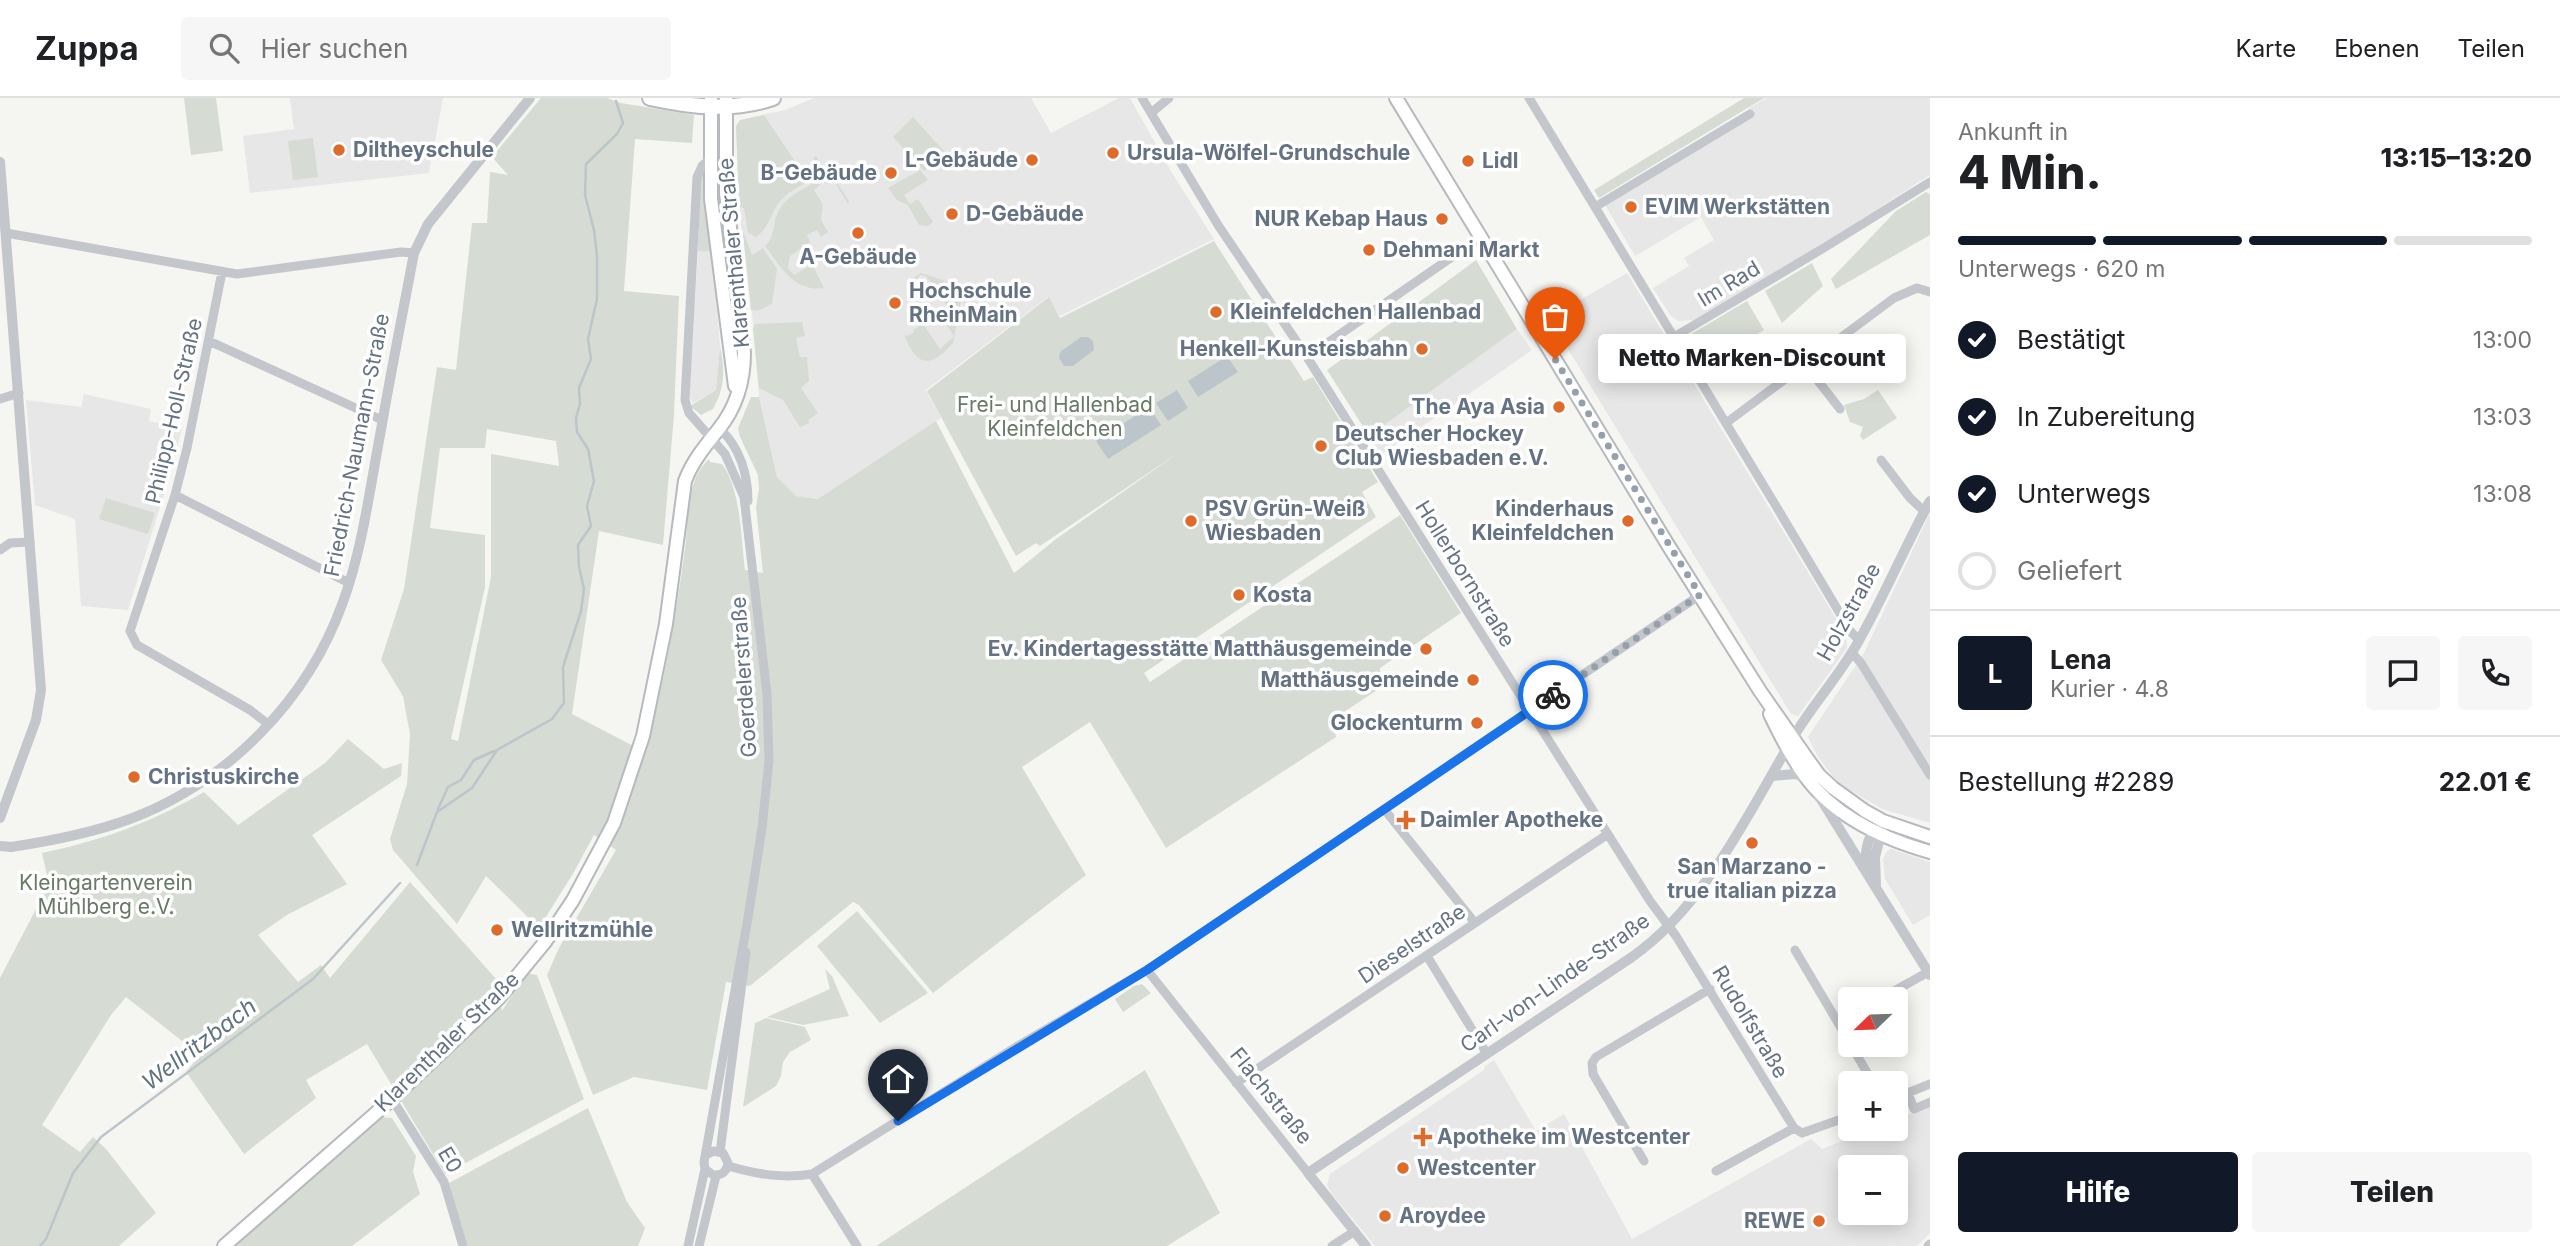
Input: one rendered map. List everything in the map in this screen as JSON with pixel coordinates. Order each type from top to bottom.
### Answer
[{"type":"main road","points":[[650,98],[710,103],[773,98]]},
{"type":"main road","points":[[1397,98],[1760,691],[1791,743],[1805,776],[1833,805],[1930,852]]},
{"type":"main road","name":"Klarenthaler Straße","points":[[710,103],[714,225],[727,335],[735,377],[733,407]]},
{"type":"main road","name":"Klarenthaler Straße","points":[[224,1246],[391,1099],[499,998],[526,966],[573,900],[614,823],[643,736],[663,644],[685,481],[690,469],[733,407],[741,384],[744,353],[726,192],[726,103]]},
{"type":"main road","points":[[1791,743],[1819,775],[1879,828],[1930,837]]},
{"type":"street","name":"Friedrich-Naumann-Straße","points":[[0,846],[11,847],[87,833],[152,810],[197,784],[232,759],[268,724],[296,691],[319,655],[336,620],[349,583],[414,253],[428,225],[530,98]]},
{"type":"street","name":"Hollerbornstraße","points":[[1142,98],[1218,225],[1307,357],[1650,901],[1670,927]]},
{"type":"street","points":[[1151,113],[1169,98]]},
{"type":"street","points":[[1529,98],[1851,632],[1859,640]]},
{"type":"street","points":[[1595,207],[1750,114]]},
{"type":"street","name":"Klarenthaler Straße","points":[[710,159],[702,166],[697,177],[685,400],[689,413],[716,433]]},
{"type":"street","points":[[0,162],[40,675],[40,703],[0,818]]},
{"type":"street","name":"Im Rad","points":[[1674,337],[1930,182]]},
{"type":"street","points":[[6,233],[237,274],[401,252],[414,253]]},
{"type":"street","points":[[1307,357],[1481,237]]},
{"type":"street","name":"Philipp-Holl-Straße","points":[[222,272],[198,398],[175,495],[130,625],[130,636],[137,645],[250,710],[268,724]]},
{"type":"street","points":[[1726,423],[1804,363],[1907,290],[1917,288],[1930,292]]},
{"type":"street","points":[[209,341],[382,420]]},
{"type":"street","points":[[1804,363],[1840,409]]},
{"type":"street","points":[[0,399],[19,393]]},
{"type":"street","name":"Goerdelerstraße","points":[[688,1246],[705,1168],[733,989],[748,918],[769,761],[767,694],[748,517],[748,489],[744,468],[731,440],[716,433]]},
{"type":"street","points":[[1881,460],[1910,498],[1927,506]]},
{"type":"street","points":[[175,495],[349,583]]},
{"type":"street","name":"Holzstraße","points":[[1791,743],[1852,653],[1927,506]]},
{"type":"street","points":[[0,550],[9,543],[30,542]]},
{"type":"street","points":[[728,1166],[768,1175],[812,1174],[1016,1047],[1147,970],[1700,595]]},
{"type":"street","points":[[1852,653],[1861,663],[1930,775]]},
{"type":"street","name":"Carl-von-Linde-Straße","points":[[1308,1173],[1632,957],[1670,927],[1696,896],[1791,743]]},
{"type":"street","points":[[1772,776],[1805,776]]},
{"type":"street","points":[[1814,788],[1929,973],[1903,987]]},
{"type":"street","points":[[1384,809],[1475,923]]},
{"type":"street","points":[[1867,874],[1865,851],[1879,828]]},
{"type":"street","points":[[1878,891],[1874,868],[1879,828]]},
{"type":"street","name":"Dieselstraße","points":[[1236,1083],[1608,834]]},
{"type":"street","name":"Goerdelerstraße","points":[[720,1152],[742,990],[748,918]]},
{"type":"street","name":"Rudolfstraße","points":[[1670,927],[1798,1130]]},
{"type":"street","points":[[1795,950],[1838,1023]]},
{"type":"street","points":[[1427,956],[1487,1054]]},
{"type":"street","name":"Flachstraße","points":[[1147,970],[1366,1246]]},
{"type":"street","points":[[1644,1161],[1593,1074],[1592,1063],[1596,1057],[1710,989]]},
{"type":"street","points":[[1930,1083],[1908,1093],[1914,1109],[1930,1102]]},
{"type":"street","name":"E0","points":[[391,1099],[444,1182],[463,1246]]},
{"type":"street","points":[[1716,1171],[1798,1130],[1838,1119]]},
{"type":"street","points":[[705,1168],[709,1174],[716,1175],[724,1173],[728,1166],[727,1159],[720,1152],[713,1151],[706,1155]]},
{"type":"street","points":[[812,1174],[857,1246]]},
{"type":"street","points":[[699,1246],[716,1175]]},
{"type":"street","points":[[1332,1246],[1355,1231]]},
{"type":"shaded area","name":"Diltheyschule","points":[[290,98],[443,98],[429,173],[250,193],[243,136],[294,129]]},
{"type":"shaded area","name":"Hochschule RheinMain","points":[[814,98],[1031,98],[1051,133],[1119,98],[1130,98],[1172,173],[1214,239],[1060,316],[1048,297],[926,390],[941,418],[819,499],[796,496],[777,477],[759,397],[740,215],[736,126],[740,120],[785,110]]},
{"type":"shaded area","points":[[1766,98],[1930,98],[1930,175],[1832,238],[1695,320],[1678,321],[1670,315],[1653,288],[1689,266],[1684,258],[1714,240],[1701,217],[1635,256],[1605,205],[1751,116],[1748,109]]},
{"type":"shaded area","points":[[698,251],[712,251],[720,346],[716,390],[693,403],[690,399],[690,385]]},
{"type":"shaded area","points":[[1627,273],[1846,635],[1847,648],[1798,716],[1791,714],[1549,318]]},
{"type":"shaded area","points":[[1517,329],[1532,350],[1381,455],[1369,436]]},
{"type":"shaded area","points":[[1081,337],[1088,337],[1093,341],[1094,350],[1073,366],[1064,366],[1059,358],[1060,352]]},
{"type":"shaded area","points":[[1227,356],[1238,372],[1198,397],[1188,381]]},
{"type":"shaded area","points":[[1177,390],[1188,408],[1168,421],[1156,403]]},
{"type":"shaded area","points":[[84,394],[151,409],[149,421],[182,429],[128,610],[81,606],[75,519],[35,505],[26,400],[81,407]]},
{"type":"shaded area","points":[[1149,407],[1161,425],[1108,459],[1096,441]]},
{"type":"shaded area","points":[[1930,513],[1930,823],[1882,809],[1839,784],[1818,757],[1808,737],[1864,653]]},
{"type":"shaded area","points":[[1892,849],[1930,862],[1930,915],[1913,925],[1885,879],[1883,859],[1887,851]]},
{"type":"shaded area","points":[[1494,1060],[1536,1131],[1564,1114],[1632,1239],[1811,1139],[1822,1149],[1842,1141],[1908,1141],[1908,1115],[1930,1106],[1930,1233],[1917,1246],[1375,1246],[1332,1194],[1327,1185],[1330,1174],[1484,1070],[1485,1066]]},
{"type":"green space","points":[[184,98],[216,98],[223,151],[191,155]]},
{"type":"green space","name":"Frei- und Hallenbad Kleinfeldchen","points":[[541,98],[607,98],[621,103],[694,115],[692,143],[635,139],[624,291],[679,296],[674,415],[663,545],[599,531],[572,714],[645,752],[672,629],[691,494],[697,475],[709,459],[710,462],[722,464],[733,487],[745,570],[763,573],[756,507],[758,475],[738,428],[751,397],[759,397],[777,477],[796,496],[818,499],[936,421],[1014,573],[1056,539],[1178,453],[1040,546],[1036,543],[1016,556],[927,391],[1049,297],[1060,318],[1214,241],[1304,381],[1313,377],[1378,482],[1362,492],[1376,517],[1144,673],[1150,682],[1400,515],[1461,613],[1380,668],[1380,688],[1332,720],[1336,737],[1166,848],[1090,722],[1022,767],[1086,875],[933,993],[859,905],[853,902],[750,986],[726,982],[707,1090],[634,1077],[593,1095],[547,975],[559,948],[616,850],[594,835],[539,928],[486,876],[457,924],[393,850],[390,839],[407,784],[410,734],[403,696],[381,660],[404,589],[437,367],[456,370],[472,223],[487,223],[490,172],[508,175],[492,157]],"holes":[[[487,429],[556,441],[559,466],[491,454],[491,577],[458,741],[451,739],[485,587],[485,535],[430,528],[440,448],[485,448]]]},
{"type":"green space","points":[[1744,98],[1764,98],[1599,198],[1594,190]]},
{"type":"green space","points":[[764,115],[807,179],[821,170],[813,158],[816,156],[826,172],[782,199],[756,237],[748,233],[744,208],[739,207],[736,126],[740,120]]},
{"type":"green space","points":[[913,117],[944,151],[924,171],[893,137]]},
{"type":"green space","points":[[313,138],[318,177],[293,180],[288,141]]},
{"type":"green space","points":[[704,170],[712,251],[698,251],[699,176]]},
{"type":"green space","points":[[920,170],[928,180],[904,195],[910,204],[918,199],[933,222],[928,226],[919,225],[908,205],[897,200],[888,188]]},
{"type":"green space","points":[[824,177],[834,178],[849,201],[848,204],[836,184],[822,183],[814,190],[823,205],[821,220],[828,232],[821,237],[817,230],[807,235],[810,242],[790,256],[788,268],[794,275],[812,264],[824,288],[814,288],[789,276],[765,246],[785,202]]},
{"type":"green space","points":[[1926,192],[1930,194],[1930,235],[1836,289],[1831,279],[1896,211]]},
{"type":"green space","points":[[741,214],[743,231],[752,255],[763,248],[777,269],[772,304],[757,311],[751,310]]},
{"type":"green space","name":"Henkell-Kunsteisbahn","points":[[1476,260],[1517,329],[1369,436],[1327,370]]},
{"type":"green space","points":[[1812,263],[1823,286],[1782,323],[1765,291]]},
{"type":"green space","points":[[921,273],[949,282],[961,300],[953,343],[945,352],[930,361],[924,361],[914,353],[904,335],[914,332],[913,330],[923,324],[940,349],[954,336],[944,321],[953,315],[926,276],[921,275],[913,281],[920,291],[917,293],[912,279]]},
{"type":"green space","points":[[1747,301],[1764,330],[1698,369],[1681,340]]},
{"type":"green space","points":[[802,322],[805,336],[796,338],[800,357],[807,357],[809,381],[801,388],[818,413],[808,420],[809,423],[800,427],[783,400],[759,388],[753,329],[755,324]]},
{"type":"green space","points":[[720,346],[723,371],[720,394],[713,409],[701,415],[690,406],[716,390]]},
{"type":"green space","points":[[1878,390],[1897,418],[1863,440],[1860,436],[1863,427],[1850,422],[1844,405],[1864,399]]},
{"type":"green space","points":[[106,498],[155,513],[148,534],[99,519]]},
{"type":"green space","name":"Kleingartenverein Mühlberg e.V.","points":[[348,739],[384,769],[402,763],[401,776],[312,835],[347,884],[287,915],[258,935],[298,982],[321,965],[330,978],[410,882],[497,980],[502,1011],[526,973],[537,975],[584,1099],[445,1174],[367,1044],[306,1080],[316,1098],[244,1154],[186,1072],[200,1055],[126,997],[111,1015],[42,1125],[80,1152],[93,1137],[106,1149],[156,1213],[119,1246],[0,1246],[0,978],[49,884],[42,853],[126,829],[204,792],[238,825],[325,763]]},
{"type":"green space","points":[[857,911],[928,993],[880,1023],[817,946]]},
{"type":"green space","points":[[825,969],[832,976],[849,1016],[803,1025],[767,1017],[830,989]]},
{"type":"green space","points":[[1142,984],[1151,993],[1123,1012],[1115,999],[1134,986]]},
{"type":"green space","points":[[766,1018],[805,1027],[811,1040],[790,1052],[783,1062],[776,1086],[743,1107],[755,1023]]},
{"type":"green space","points":[[1145,1070],[1220,1213],[1167,1246],[876,1246]]},
{"type":"green space","points":[[588,1108],[627,1202],[645,1228],[638,1246],[466,1246],[449,1183]]},
{"type":"green space","points":[[379,1117],[392,1118],[416,1156],[413,1172],[420,1194],[352,1246],[231,1246]]},
{"type":"waterway","name":"Wellritzbach","points":[[417,865],[437,812],[472,788],[497,750],[552,719],[564,703],[563,667],[581,611],[584,589],[578,545],[591,526],[587,506],[594,481],[588,449],[577,432],[576,418],[580,404],[579,388],[591,359],[588,339],[597,299],[597,256],[585,195],[586,164],[617,134],[623,123],[616,101]]},
{"type":"waterway","name":"Wellritzbach","points":[[438,809],[448,787],[461,780],[474,760],[494,751]]},
{"type":"waterway","name":"Wellritzbach","points":[[40,1246],[46,1239],[73,1173],[101,1137],[313,979],[400,883]]},
{"type":"way so far","points":[[1553,695],[1700,595],[1555,359]]},
{"type":"place","name":"Diltheyschule","points":[[339,150]]},
{"type":"place","name":"Ursula-Wölfel-Grundschule","points":[[1113,153]]},
{"type":"place","name":"L-Gebäude","points":[[1032,160]]},
{"type":"place","name":"Lidl","points":[[1468,161]]},
{"type":"place","name":"B-Gebäude","points":[[891,173]]},
{"type":"place","name":"EVIM Werkstätten","points":[[1631,207]]},
{"type":"place","name":"D-Gebäude","points":[[952,214]]},
{"type":"place","name":"NUR Kebap Haus","points":[[1442,219]]},
{"type":"place","name":"A-Gebäude","points":[[858,233]]},
{"type":"place","name":"Dehmani Markt","points":[[1369,250]]},
{"type":"place","name":"Hochschule RheinMain","points":[[895,303]]},
{"type":"place","name":"Kleinfeldchen Hallenbad","points":[[1216,312]]},
{"type":"place","name":"Henkell-Kunsteisbahn","points":[[1422,349]]},
{"type":"place","name":"Netto Marken-Discount","points":[[1555,359]]},
{"type":"place","name":"The Aya Asia","points":[[1559,407]]},
{"type":"place","name":"Deutscher Hockey Club Wiesbaden e.V.","points":[[1321,446]]},
{"type":"place","name":"PSV Grün-Weiß Wiesbaden","points":[[1191,521]]},
{"type":"place","name":"Kinderhaus Kleinfeldchen","points":[[1628,521]]},
{"type":"place","name":"Kosta","points":[[1239,595]]},
{"type":"place","name":"Ev. Kindertagesstätte Matthäusgemeinde","points":[[1426,649]]},
{"type":"place","name":"Matthäusgemeinde","points":[[1473,680]]},
{"type":"place","name":"Glockenturm","points":[[1477,723]]},
{"type":"place","name":"Christuskirche","points":[[134,777]]},
{"type":"place","name":"Daimler Apotheke","points":[[1406,820]]},
{"type":"place","name":"San Marzano - true italian pizza","points":[[1752,843]]},
{"type":"place","name":"Wellritzmühle","points":[[497,930]]},
{"type":"place","name":"Apotheke im Westcenter","points":[[1423,1137]]},
{"type":"place","name":"Westcenter","points":[[1403,1168]]},
{"type":"place","name":"Aroydee","points":[[1385,1216]]},
{"type":"place","name":"REWE","points":[[1819,1221]]},
{"type":"route","points":[[898,1121],[1147,970],[1553,695]]}]
